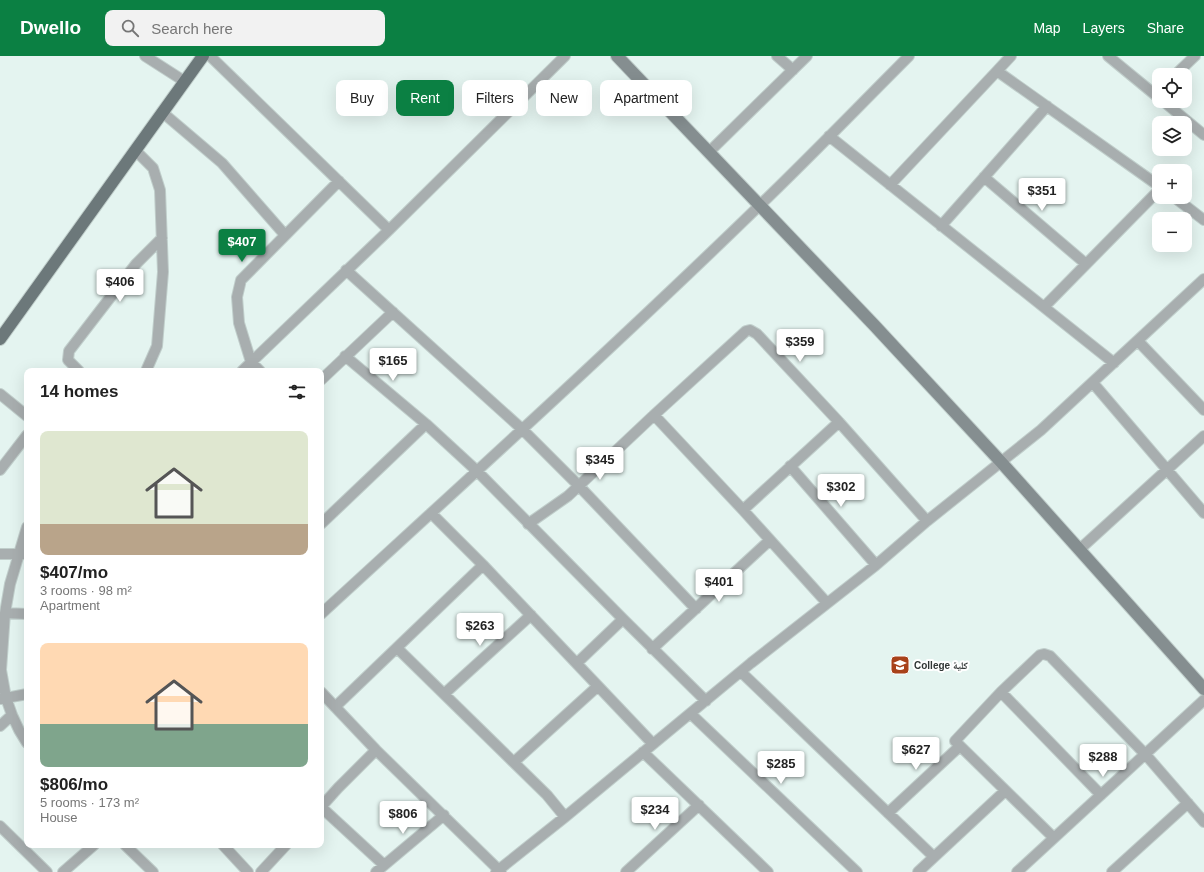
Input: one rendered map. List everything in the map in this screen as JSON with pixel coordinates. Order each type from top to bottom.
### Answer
[{"type":"main road","points":[[0,339],[203,56]]},
{"type":"street","points":[[145,56],[184,81]]},
{"type":"street","points":[[210,56],[390,230]]},
{"type":"street","points":[[245,368],[346,270],[390,230],[565,56]]},
{"type":"street","points":[[617,56],[874,325],[1001,462],[1204,689]]},
{"type":"street","points":[[776,56],[793,70]]},
{"type":"street","points":[[709,152],[807,56]]},
{"type":"street","points":[[324,611],[523,430],[760,206],[909,56]]},
{"type":"street","points":[[890,185],[1011,56]]},
{"type":"street","points":[[1108,56],[1152,91]]},
{"type":"street","points":[[1183,68],[1195,56]]},
{"type":"street","points":[[997,71],[1152,181]]},
{"type":"street","points":[[941,226],[1047,106]]},
{"type":"street","points":[[1172,108],[1204,136]]},
{"type":"street","points":[[162,112],[222,163],[285,235]]},
{"type":"street","points":[[829,136],[1114,363]]},
{"type":"street","points":[[135,150],[152,168],[160,190],[163,272],[157,346],[147,368]]},
{"type":"street","points":[[984,177],[1086,264]]},
{"type":"street","points":[[257,368],[251,362],[239,323],[237,297],[240,280],[339,181]]},
{"type":"street","points":[[1044,307],[1152,197]]},
{"type":"street","points":[[1183,204],[1204,220]]},
{"type":"street","points":[[76,368],[68,360],[69,351],[136,264],[162,238]]},
{"type":"street","points":[[346,270],[523,430],[579,486],[696,609]]},
{"type":"street","points":[[324,695],[376,750],[444,815],[498,871],[741,672],[876,565],[927,521],[1041,430],[1203,282]]},
{"type":"street","points":[[324,377],[393,312]]},
{"type":"street","points":[[528,524],[568,496],[746,331],[750,330],[760,337],[839,422],[927,521]]},
{"type":"street","points":[[1138,341],[1204,410]]},
{"type":"street","points":[[345,356],[426,424],[477,471],[623,620],[706,701]]},
{"type":"street","points":[[1093,383],[1204,513]]},
{"type":"street","points":[[0,394],[24,414]]},
{"type":"street","points":[[654,415],[827,603]]},
{"type":"street","points":[[743,510],[839,422]]},
{"type":"street","points":[[324,521],[426,424]]},
{"type":"street","points":[[1080,550],[1204,436]]},
{"type":"street","points":[[0,470],[24,439]]},
{"type":"street","points":[[790,466],[876,565]]},
{"type":"street","points":[[431,513],[483,565],[653,744]]},
{"type":"street","points":[[652,649],[770,540]]},
{"type":"street","points":[[0,554],[23,554],[10,584],[2,627],[1,670],[3,699],[24,739]]},
{"type":"street","points":[[335,707],[483,565]]},
{"type":"street","points":[[5,613],[24,614]]},
{"type":"street","points":[[444,694],[531,615]]},
{"type":"street","points":[[577,663],[623,620]]},
{"type":"street","points":[[397,648],[547,795],[565,817]]},
{"type":"street","points":[[1054,838],[955,741],[1001,692],[1040,655],[1044,654],[1050,656],[1146,755],[1204,822]]},
{"type":"street","points":[[741,672],[934,857]]},
{"type":"street","points":[[514,762],[598,686]]},
{"type":"street","points":[[1001,692],[1101,795]]},
{"type":"street","points":[[3,699],[24,695]]},
{"type":"street","points":[[1017,872],[1146,755],[1204,700]]},
{"type":"street","points":[[690,714],[857,872]]},
{"type":"street","points":[[0,726],[12,715]]},
{"type":"street","points":[[888,813],[960,746]]},
{"type":"street","points":[[324,804],[376,750]]},
{"type":"street","points":[[643,752],[768,872]]},
{"type":"street","points":[[918,872],[1005,791]]},
{"type":"street","points":[[1112,872],[1188,803]]},
{"type":"street","points":[[626,872],[699,806]]},
{"type":"street","points":[[324,810],[384,865]]},
{"type":"street","points":[[376,872],[444,815]]},
{"type":"street","points":[[1,829],[47,872]]},
{"type":"street","points":[[63,872],[91,848]]},
{"type":"street","points":[[129,848],[153,872]]},
{"type":"street","points":[[226,848],[248,872]]},
{"type":"street","points":[[261,872],[283,848]]},
{"type":"place","name":"College كلية","points":[[900,665]]}]
